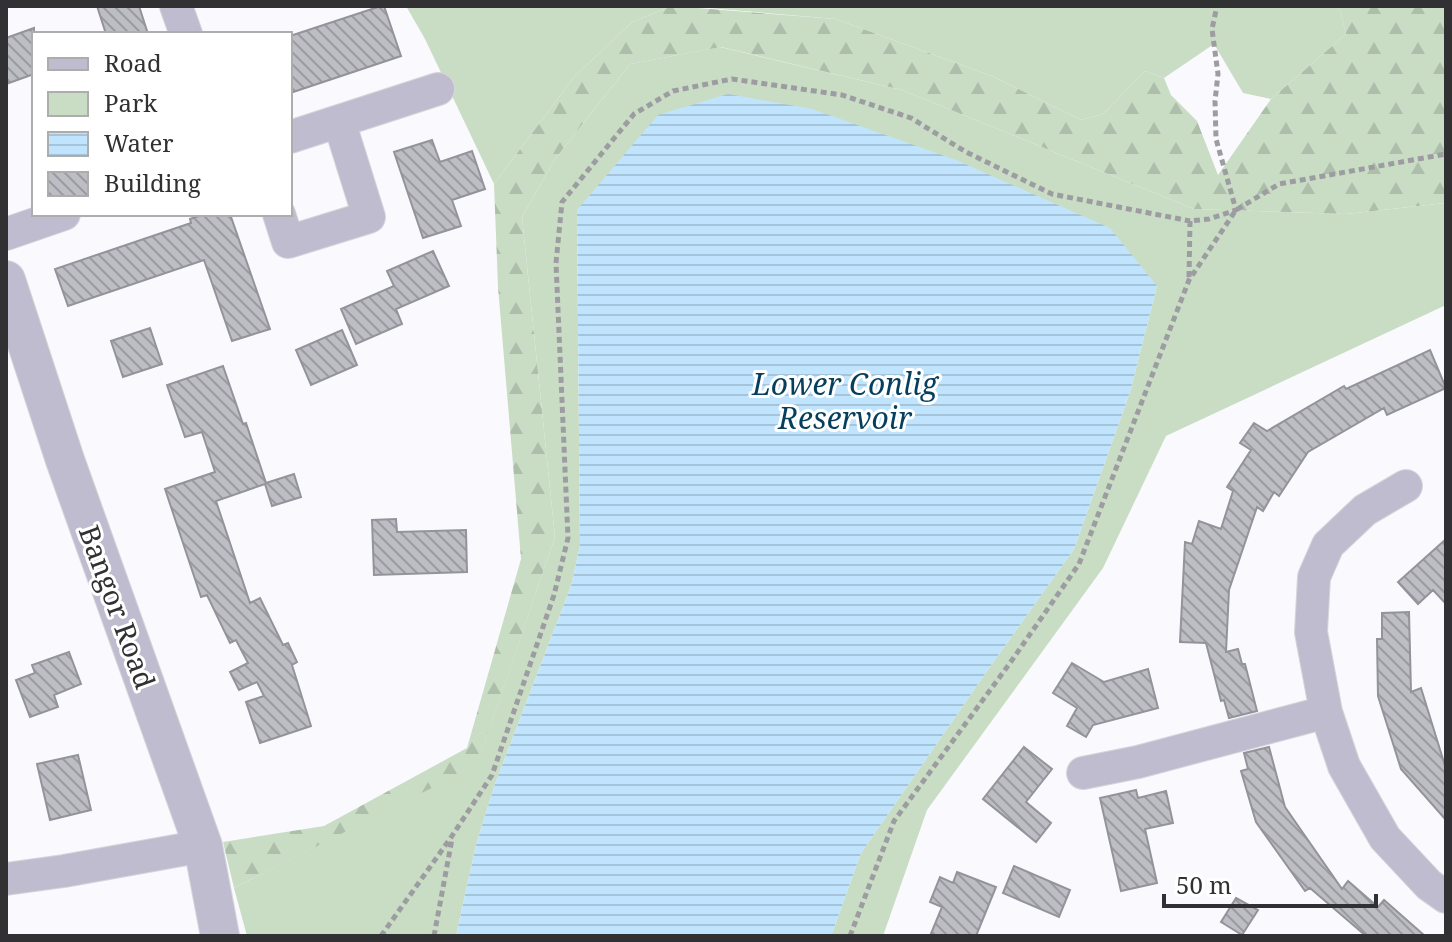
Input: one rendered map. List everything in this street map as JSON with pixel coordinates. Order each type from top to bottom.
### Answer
[{"type":"street","points":[[176,6],[185,32]]},
{"type":"street","points":[[292,136],[438,89]]},
{"type":"street","points":[[280,216],[288,242],[369,217],[339,121]]},
{"type":"street","points":[[6,234],[58,216]]},
{"type":"street","name":"Bangor Road","points":[[6,280],[15,339],[106,577],[203,846],[220,936]]},
{"type":"street","points":[[1406,486],[1365,510],[1328,545],[1314,577],[1311,632],[1326,712],[1344,766],[1385,838],[1429,885],[1446,897]]},
{"type":"street","points":[[1083,773],[1138,762],[1326,712]]},
{"type":"street","points":[[6,879],[203,846]]},
{"type":"path","points":[[850,936],[894,821],[1079,564],[1189,280],[1236,210],[1216,139],[1218,74],[1212,29],[1217,6]]},
{"type":"path","points":[[381,936],[492,775],[554,595],[568,538],[556,263],[562,202],[634,114],[673,91],[732,79],[842,95],[911,118],[966,152],[1052,194],[1190,221],[1209,219],[1236,210],[1279,184],[1446,154]]},
{"type":"path","points":[[1189,280],[1190,221]]},
{"type":"path","points":[[434,936],[452,836]]},
{"type":"green space","points":[[406,6],[672,6],[632,22],[574,77],[494,184],[425,39]]},
{"type":"green space","points":[[672,6],[836,19],[992,76],[1081,120],[1103,114],[1145,71],[1164,78],[1171,95],[1197,121],[1218,175],[1271,99],[1346,34],[1339,6],[1446,6],[1446,203],[1346,214],[1194,209],[902,90],[721,47],[630,64],[555,159],[522,217],[555,537],[477,765],[234,888],[223,842],[324,826],[467,748],[521,559],[498,287],[494,184],[574,77],[632,22]]},
{"type":"green space","points":[[685,6],[1339,6],[1346,34],[1271,99],[1243,93],[1214,44],[1164,78],[1145,71],[1103,114],[1081,120],[992,76],[836,19]]},
{"type":"green space","points":[[720,47],[902,90],[1194,209],[1346,214],[1446,203],[1446,305],[1166,436],[1103,568],[927,810],[883,936],[831,936],[861,853],[1074,549],[1130,392],[1157,286],[577,210],[580,546],[571,586],[495,784],[476,845],[456,936],[247,936],[234,888],[477,764],[555,537],[522,217],[555,159],[630,64]]},
{"type":"water","name":"Lower Conlig Reservoir","points":[[728,94],[812,109],[956,160],[1110,228],[1157,286],[1130,392],[1074,549],[861,853],[831,936],[456,936],[476,845],[495,784],[571,586],[580,546],[577,210],[658,115]]},
{"type":"building","points":[[97,6],[139,6],[147,32],[105,32]]},
{"type":"building","points":[[384,6],[401,56],[292,92],[292,35]]},
{"type":"building","points":[[34,28],[32,75],[6,84],[6,38]]},
{"type":"building","points":[[432,140],[440,162],[472,151],[485,189],[452,200],[461,226],[423,238],[394,152]]},
{"type":"building","points":[[231,216],[270,329],[232,341],[204,260],[68,306],[55,269],[191,223],[190,219]]},
{"type":"building","points":[[433,251],[449,286],[396,309],[402,324],[356,344],[341,309],[394,286],[387,271]]},
{"type":"building","points":[[150,328],[162,364],[123,377],[111,341]]},
{"type":"building","points":[[342,330],[357,365],[311,385],[296,350]]},
{"type":"building","points":[[1430,350],[1446,388],[1387,415],[1384,408],[1308,452],[1279,496],[1274,492],[1263,511],[1257,507],[1229,590],[1226,652],[1238,649],[1257,711],[1229,718],[1224,700],[1221,701],[1206,643],[1180,642],[1185,542],[1192,544],[1199,521],[1221,529],[1233,491],[1227,487],[1251,450],[1240,443],[1254,423],[1267,431],[1344,386],[1346,389]]},
{"type":"building","points":[[223,366],[266,483],[294,474],[301,497],[272,506],[265,484],[216,501],[250,603],[260,598],[283,645],[288,643],[297,662],[292,665],[311,726],[260,743],[246,702],[264,696],[257,682],[239,690],[230,672],[248,663],[236,640],[230,643],[207,595],[201,597],[165,489],[215,472],[202,432],[185,437],[167,385]]},
{"type":"building","points":[[396,519],[397,532],[466,530],[467,572],[374,575],[372,520]]},
{"type":"building","points":[[1446,539],[1446,604],[1433,590],[1418,604],[1398,582]]},
{"type":"building","points":[[1409,612],[1411,692],[1421,688],[1446,769],[1446,820],[1401,769],[1378,696],[1377,639],[1382,639],[1382,613]]},
{"type":"building","points":[[69,652],[81,684],[54,695],[58,707],[30,717],[16,680],[35,673],[32,665]]},
{"type":"building","points":[[1072,663],[1104,682],[1148,669],[1158,708],[1093,725],[1086,737],[1067,726],[1077,708],[1053,693]]},
{"type":"building","points":[[1024,747],[1052,769],[1026,802],[1051,823],[1036,842],[983,799]]},
{"type":"building","points":[[1269,747],[1285,807],[1342,889],[1348,881],[1378,907],[1384,900],[1425,936],[1366,936],[1310,888],[1305,891],[1256,822],[1241,771],[1248,769],[1244,753]]},
{"type":"building","points":[[78,755],[91,810],[50,820],[37,764]]},
{"type":"building","points":[[1136,790],[1138,798],[1166,791],[1173,823],[1145,829],[1157,883],[1121,891],[1100,798]]},
{"type":"building","points":[[1014,866],[1070,890],[1059,917],[1003,893]]},
{"type":"building","points":[[957,872],[996,887],[976,936],[930,936],[942,907],[930,902],[940,877],[953,883]]},
{"type":"building","points":[[1236,898],[1258,910],[1242,935],[1221,922]]}]
